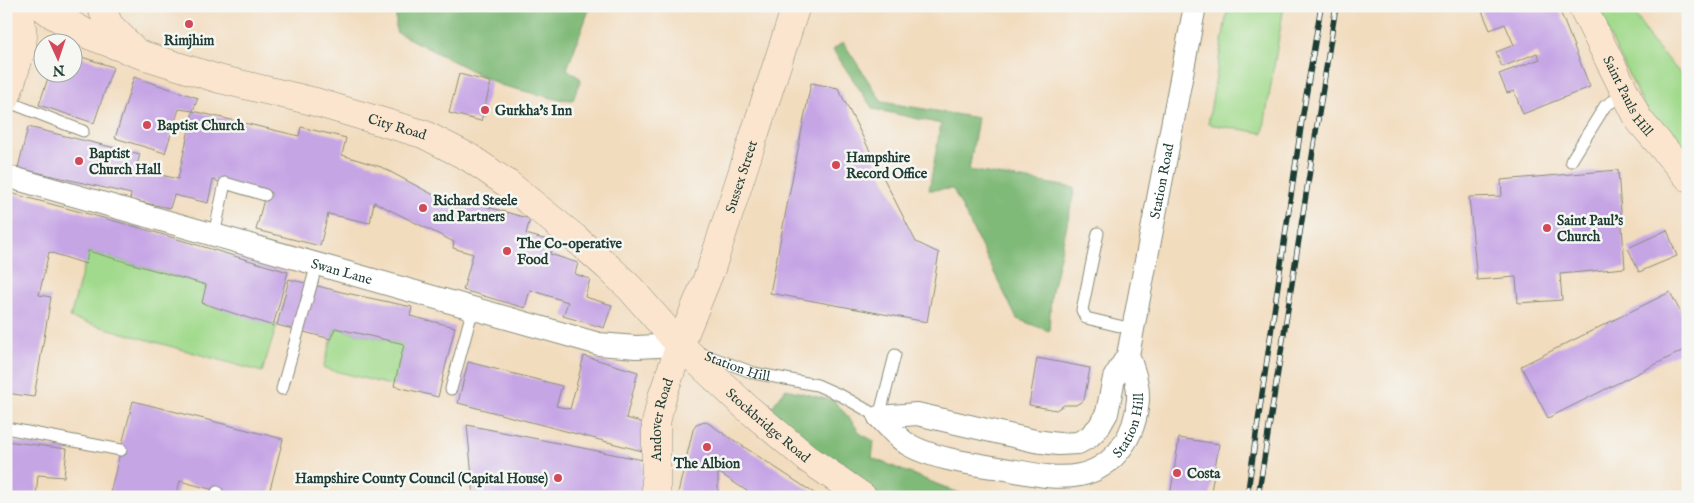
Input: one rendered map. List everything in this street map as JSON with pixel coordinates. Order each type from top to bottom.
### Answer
[{"type":"main road","points":[[6,100],[22,48],[23,36],[19,6]]},
{"type":"main road","points":[[101,6],[108,25],[136,53]]},
{"type":"main road","name":"Sussex Street","points":[[680,345],[711,269],[796,6]]},
{"type":"main road","name":"Saint Pauls Hill","points":[[1582,6],[1639,120],[1688,177]]},
{"type":"main road","points":[[22,48],[51,9]]},
{"type":"main road","name":"City Road","points":[[51,9],[90,36],[136,53],[219,79],[312,102],[415,132],[470,158],[508,184],[608,267],[630,288],[680,345]]},
{"type":"main road","name":"Andover Road","points":[[656,497],[656,422],[662,397],[680,345]]},
{"type":"main road","name":"Stockbridge Road","points":[[680,345],[745,406],[808,459],[863,497]]},
{"type":"street","name":"Station Road","points":[[1128,355],[1195,6]]},
{"type":"street","name":"Swan Lane","points":[[6,176],[599,344],[636,347],[680,345]]},
{"type":"street","name":"Station Hill","points":[[879,417],[907,445],[923,452],[973,464],[1029,473],[1057,476],[1079,475],[1096,470],[1110,459],[1123,446],[1133,426],[1138,398],[1136,378],[1128,355]]},
{"type":"street","name":"Station Hill","points":[[879,417],[917,414],[1036,441],[1058,444],[1078,443],[1089,437],[1099,427],[1107,413],[1114,378],[1128,355]]},
{"type":"lane","points":[[1571,161],[1605,106],[1626,93]]},
{"type":"lane","points":[[6,100],[83,132]]},
{"type":"lane","points":[[214,235],[226,183],[265,194]]},
{"type":"lane","points":[[1098,233],[1082,310],[1086,318],[1132,329]]},
{"type":"lane","points":[[282,389],[317,264]]},
{"type":"lane","points":[[451,389],[473,308]]},
{"type":"lane","name":"Station Hill","points":[[680,345],[754,372],[817,386],[842,396],[879,417]]},
{"type":"lane","points":[[879,417],[895,355]]},
{"type":"lane","points":[[6,428],[121,450]]},
{"type":"green space","points":[[396,6],[582,6],[589,10],[567,69],[581,79],[573,100],[556,99],[500,85],[396,32]]},
{"type":"green space","points":[[1228,6],[1284,6],[1263,133],[1208,124]]},
{"type":"green space","points":[[1595,6],[1631,6],[1651,41],[1688,82],[1688,168],[1652,122]]},
{"type":"green space","points":[[843,42],[882,102],[978,118],[969,170],[1075,188],[1051,296],[1049,331],[1017,319],[953,189],[929,190],[941,124],[873,109],[833,50]]},
{"type":"green space","points":[[88,251],[206,285],[202,303],[277,325],[262,372],[70,318]]},
{"type":"green space","points":[[335,328],[404,344],[394,386],[323,368]]},
{"type":"green space","points":[[786,389],[834,401],[861,434],[874,441],[872,458],[969,497],[878,497],[814,455],[767,413]]},
{"type":"building","points":[[1480,6],[1558,6],[1590,87],[1523,114],[1514,91],[1507,93],[1499,74],[1540,59],[1537,53],[1502,67],[1496,52],[1514,45],[1505,24],[1490,30]]},
{"type":"building","points":[[82,57],[113,67],[94,123],[39,105],[47,82],[82,82]]},
{"type":"building","points":[[459,74],[491,82],[481,121],[449,113]]},
{"type":"building","name":"Baptist Church","points":[[134,77],[198,98],[193,111],[179,109],[165,153],[115,138]]},
{"type":"building","name":"Hampshire Record Office","points":[[811,83],[838,88],[916,242],[939,253],[927,322],[770,293]]},
{"type":"building","points":[[193,111],[299,136],[301,127],[346,138],[342,155],[381,167],[462,210],[464,200],[530,219],[526,234],[554,242],[550,254],[578,263],[575,274],[590,279],[585,297],[612,305],[604,328],[563,316],[568,302],[530,290],[525,308],[463,290],[473,254],[453,248],[454,242],[374,202],[370,223],[328,214],[320,246],[256,230],[265,195],[213,180],[208,203],[174,195],[170,208],[130,200],[131,194],[18,168],[28,127],[140,154],[136,169],[178,179]]},
{"type":"building","name":"Saint Paul's Church","points":[[1618,170],[1625,268],[1560,274],[1562,300],[1518,303],[1516,277],[1477,280],[1469,197],[1502,196],[1501,180]]},
{"type":"building","points":[[6,192],[137,227],[288,272],[273,326],[202,303],[206,285],[88,251],[86,264],[49,252],[39,295],[51,297],[34,397],[6,393]]},
{"type":"building","points":[[1667,230],[1677,256],[1639,272],[1628,248]]},
{"type":"building","points":[[289,279],[412,307],[410,316],[455,327],[438,397],[394,386],[404,344],[335,328],[331,339],[277,325]]},
{"type":"building","points":[[1670,292],[1688,327],[1688,348],[1548,418],[1521,366]]},
{"type":"building","points":[[584,356],[638,372],[626,418],[648,424],[642,451],[458,403],[468,362],[562,386],[556,406],[570,409]]},
{"type":"building","points":[[1037,358],[1090,368],[1084,400],[1076,405],[1064,405],[1056,410],[1029,405]]},
{"type":"building","points":[[133,401],[283,439],[268,497],[240,497],[180,481],[176,497],[109,497]]},
{"type":"building","points":[[705,421],[820,497],[756,497],[718,472],[718,497],[677,497],[693,430],[696,424]]},
{"type":"building","name":"Hampshire County Council (Capital House)","points":[[467,425],[643,460],[644,497],[474,497]]},
{"type":"building","points":[[1179,438],[1219,444],[1210,497],[1170,497]]},
{"type":"building","points":[[6,441],[67,449],[64,477],[38,475],[36,497],[6,497]]},
{"type":"railway","points":[[1247,497],[1302,120],[1321,6]]},
{"type":"railway","points":[[1258,497],[1336,6]]},
{"type":"place","name":"Rimjhim","points":[[189,24]]},
{"type":"place","name":"Gurkha's Inn","points":[[485,110]]},
{"type":"place","name":"Baptist Church","points":[[147,125]]},
{"type":"place","name":"Baptist Church Hall","points":[[79,161]]},
{"type":"place","name":"Hampshire Record Office","points":[[836,165]]},
{"type":"place","name":"Richard Steele and Partners","points":[[423,208]]},
{"type":"place","name":"Saint Paul's Church","points":[[1547,228]]},
{"type":"place","name":"The Co-operative Food","points":[[507,251]]},
{"type":"place","name":"The Albion","points":[[707,447]]},
{"type":"place","name":"Costa","points":[[1177,473]]},
{"type":"place","name":"Hampshire County Council (Capital House)","points":[[558,478]]}]
